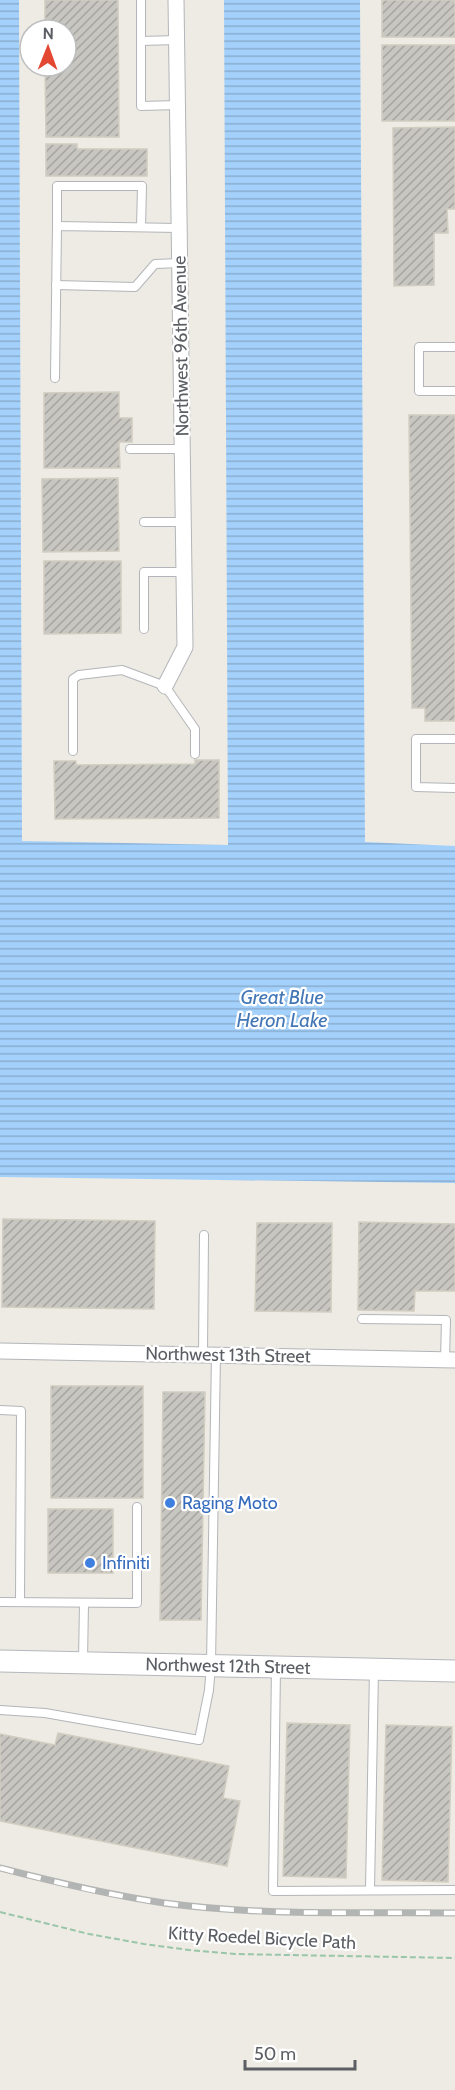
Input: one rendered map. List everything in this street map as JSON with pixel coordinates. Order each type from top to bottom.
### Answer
[{"type":"main road","name":"Northwest 12th Street","points":[[0,1661],[455,1671]]},
{"type":"street","name":"Northwest 96th Avenue","points":[[165,686],[185,647],[176,0]]},
{"type":"street","name":"Northwest 13th Street","points":[[0,1351],[450,1360]]},
{"type":"lane","points":[[141,0],[141,106],[178,105]]},
{"type":"lane","points":[[141,41],[177,40]]},
{"type":"lane","points":[[55,378],[57,186],[142,186],[141,227]]},
{"type":"lane","points":[[57,226],[179,228]]},
{"type":"lane","points":[[56,285],[135,287],[155,264],[180,263]]},
{"type":"lane","points":[[455,346],[418,347],[419,391],[455,391]]},
{"type":"lane","points":[[130,449],[182,449]]},
{"type":"lane","points":[[144,522],[183,522]]},
{"type":"lane","points":[[144,629],[144,572],[183,572]]},
{"type":"lane","points":[[73,751],[73,679],[79,675],[122,670],[165,686],[195,729],[195,754]]},
{"type":"lane","points":[[455,739],[416,739],[416,787],[455,788]]},
{"type":"lane","points":[[0,1710],[45,1713],[199,1740],[209,1690],[211,1665],[209,1354],[204,1235]]},
{"type":"lane","points":[[362,1319],[446,1320],[450,1360]]},
{"type":"lane","points":[[0,1410],[21,1411],[20,1602]]},
{"type":"lane","points":[[0,1602],[137,1603],[137,1507]]},
{"type":"lane","points":[[82,1662],[84,1603]]},
{"type":"lane","points":[[276,1666],[273,1891],[455,1890]]},
{"type":"lane","points":[[370,1890],[374,1669]]},
{"type":"path","name":"Kitty Roedel Bicycle Path","points":[[0,1912],[89,1934],[189,1950],[236,1954],[455,1958]]},
{"type":"water","name":"Great Blue Heron Lake","points":[[0,0],[19,0],[22,841],[228,845],[224,0],[360,0],[365,842],[455,846],[455,1183],[0,1177]]},
{"type":"building","points":[[45,0],[118,0],[119,137],[46,137],[45,78],[78,78],[78,18],[45,18]]},
{"type":"building","points":[[382,0],[455,0],[455,37],[382,37]]},
{"type":"building","points":[[382,45],[455,45],[455,121],[382,121]]},
{"type":"building","points":[[455,127],[455,209],[447,209],[448,233],[434,233],[434,285],[394,286],[393,128]]},
{"type":"building","points":[[46,144],[77,144],[77,149],[147,149],[147,176],[46,176]]},
{"type":"building","points":[[119,392],[119,418],[132,418],[132,442],[119,442],[120,468],[44,468],[44,393]]},
{"type":"building","points":[[409,415],[455,415],[455,721],[425,721],[425,708],[412,708]]},
{"type":"building","points":[[118,478],[119,551],[43,552],[42,479]]},
{"type":"building","points":[[44,561],[121,561],[121,633],[44,634]]},
{"type":"building","points":[[195,760],[219,760],[219,818],[55,819],[54,761],[76,761],[76,765],[195,764]]},
{"type":"building","points":[[3,1219],[155,1221],[154,1309],[2,1307]]},
{"type":"building","points":[[359,1222],[455,1224],[455,1291],[415,1291],[414,1311],[358,1310]]},
{"type":"building","points":[[257,1223],[332,1223],[331,1312],[255,1311]]},
{"type":"building","points":[[51,1386],[143,1386],[143,1498],[51,1498]]},
{"type":"building","points":[[163,1392],[205,1392],[201,1620],[160,1620]]},
{"type":"building","points":[[48,1509],[113,1509],[113,1573],[48,1573]]},
{"type":"building","points":[[287,1723],[350,1725],[346,1878],[283,1876]]},
{"type":"building","points":[[386,1725],[452,1727],[448,1882],[382,1880]]},
{"type":"building","points":[[58,1733],[229,1766],[223,1798],[240,1801],[227,1866],[0,1821],[0,1734],[55,1745]]},
{"type":"railway","points":[[0,1868],[102,1892],[200,1907],[310,1913],[455,1913]]},
{"type":"place","name":"Raging Moto","points":[[170,1503]]},
{"type":"place","name":"Infiniti","points":[[90,1563]]}]
